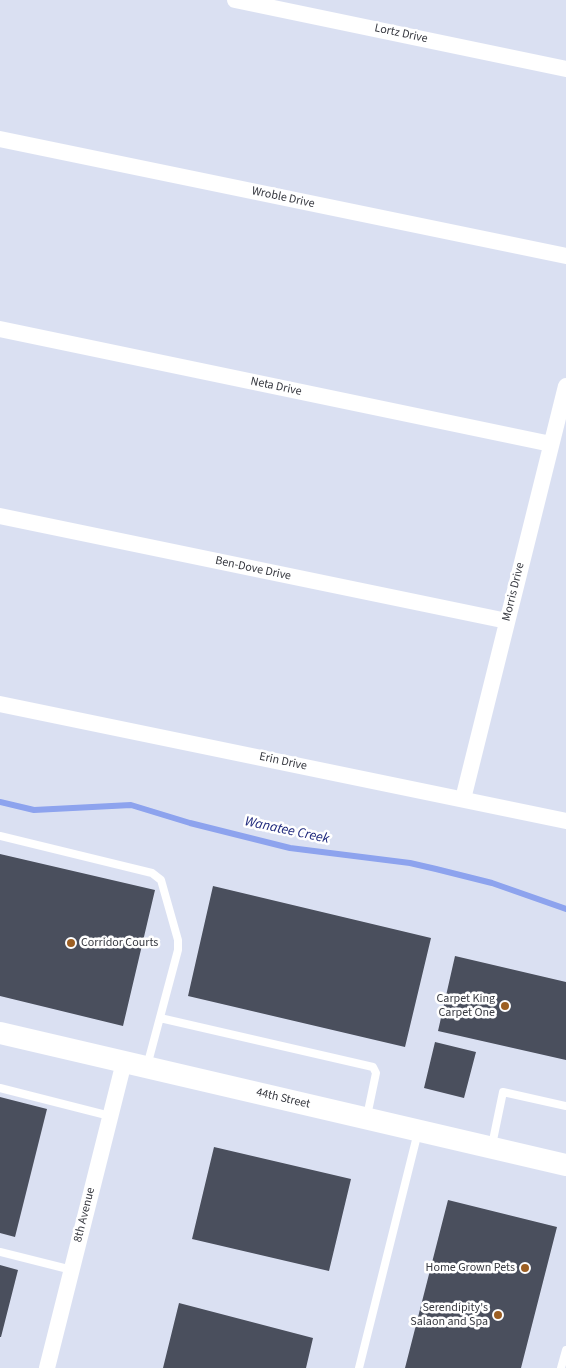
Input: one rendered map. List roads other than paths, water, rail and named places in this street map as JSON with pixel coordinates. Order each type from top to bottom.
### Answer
[{"type":"street","name":"Lortz Drive","points":[[235,0],[566,69]]},
{"type":"street","name":"Wroble Drive","points":[[0,140],[566,256]]},
{"type":"street","name":"Neta Drive","points":[[0,329],[551,444]]},
{"type":"street","name":"Morris Drive","points":[[463,798],[566,386]]},
{"type":"street","name":"Ben-Dove Drive","points":[[0,516],[507,621]]},
{"type":"street","name":"Erin Drive","points":[[0,704],[463,798],[566,821]]},
{"type":"street","name":"44th Street","points":[[0,1033],[566,1165]]},
{"type":"street","name":"8th Avenue","points":[[47,1368],[124,1062]]},
{"type":"lane","points":[[0,836],[92,857],[158,876],[163,886],[178,940],[178,950],[147,1068]]},
{"type":"lane","points":[[160,1018],[373,1067],[376,1072],[366,1118]]},
{"type":"lane","points":[[0,1088],[110,1116]]},
{"type":"lane","points":[[491,1147],[503,1092],[566,1106]]},
{"type":"lane","points":[[359,1368],[419,1131]]},
{"type":"lane","points":[[0,1252],[72,1270]]},
{"type":"lane","points":[[562,1368],[566,1350]]},
{"type":"waterway","name":"Wanatee Creek","points":[[0,802],[34,810],[131,805],[190,823],[290,848],[410,863],[436,869],[492,883],[566,909]]},
{"type":"place","name":"Corridor Courts","points":[[71,943]]},
{"type":"place","name":"Carpet King Carpet One","points":[[505,1006]]},
{"type":"place","name":"Home Grown Pets","points":[[525,1268]]},
{"type":"place","name":"Serendipity's Salaon and Spa","points":[[498,1315]]}]
